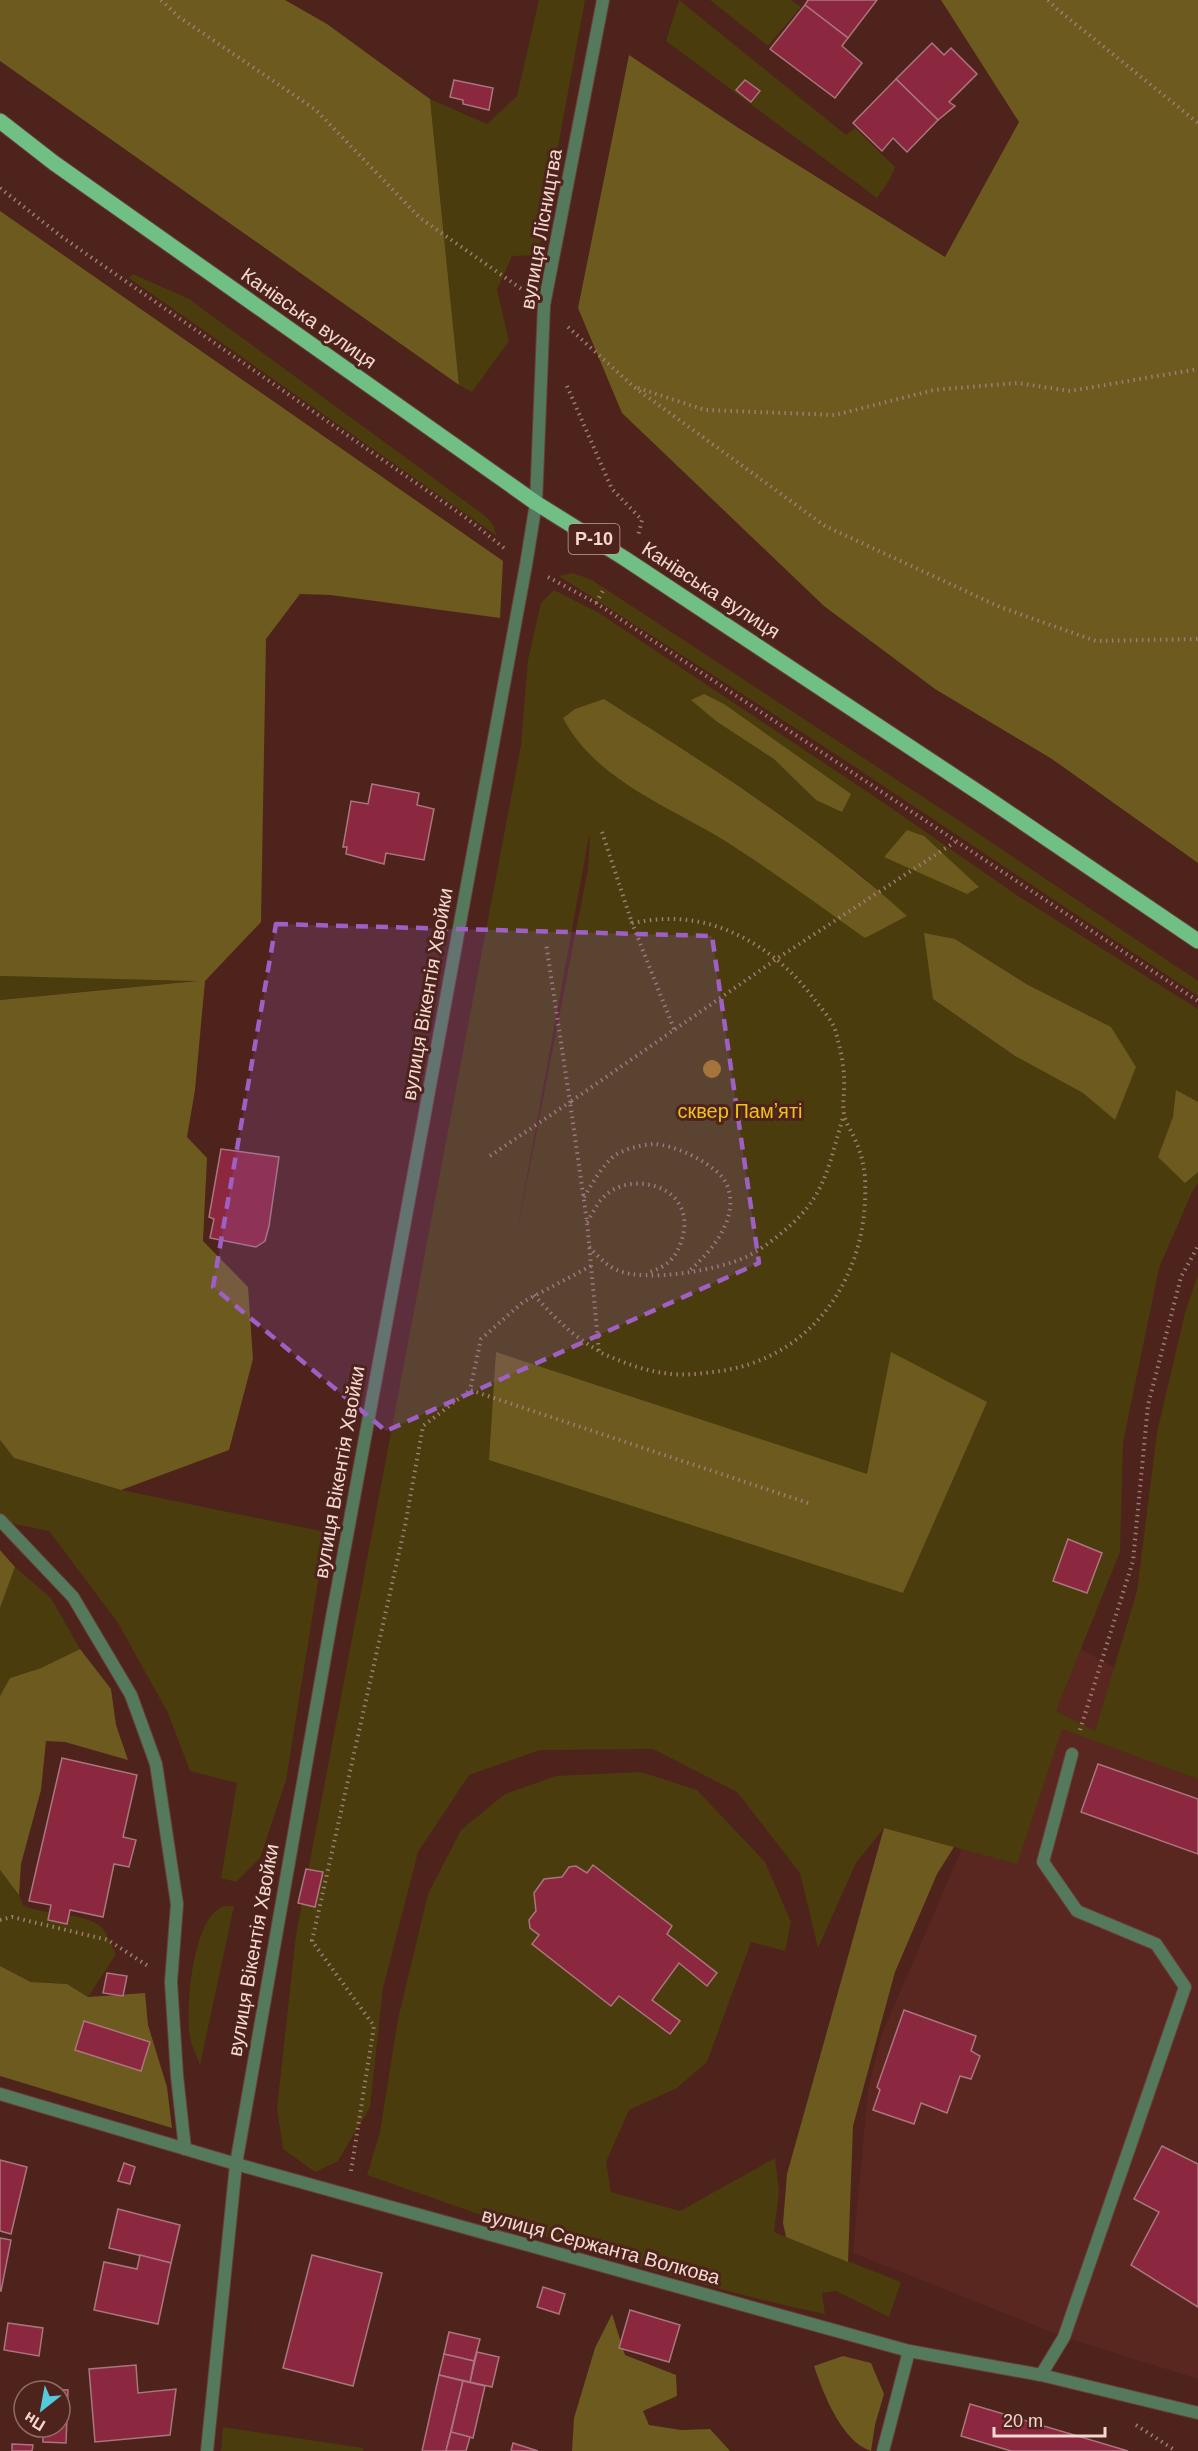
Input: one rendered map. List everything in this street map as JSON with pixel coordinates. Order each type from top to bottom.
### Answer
[{"type":"main road","name":"Канівська вулиця","points":[[0,121],[54,163],[536,503],[624,558],[987,798],[1198,941]]},
{"type":"street","name":"вулиця Лісництва","points":[[536,503],[544,305],[603,0]]},
{"type":"street","name":"вулиця Вікентія Хвойки","points":[[207,2451],[236,2164],[330,1629],[536,503]]},
{"type":"street","points":[[0,1520],[73,1598],[131,1695],[156,1764],[177,1904],[171,1982],[177,2076],[185,2149]]},
{"type":"street","points":[[1041,2374],[1064,2337],[1185,1987],[1156,1944],[1077,1911],[1043,1862],[1072,1754]]},
{"type":"street","name":"вулиця Сержанта Волкова","points":[[0,2094],[236,2164],[909,2351],[1041,2374],[1198,2413]]},
{"type":"street","points":[[883,2451],[909,2351]]},
{"type":"path","points":[[161,0],[179,17],[316,110],[420,218],[544,305],[634,387],[825,526],[1000,607],[1096,641],[1198,639]]},
{"type":"path","points":[[1048,0],[1198,123]]},
{"type":"path","points":[[0,188],[62,237],[455,511],[526,565],[596,603],[1198,1001]]},
{"type":"path","points":[[634,387],[705,410],[835,416],[934,390],[1017,383],[1070,391],[1198,369]]},
{"type":"path","points":[[567,384],[612,489],[642,520],[638,537]]},
{"type":"path","points":[[596,603],[604,589]]},
{"type":"path","points":[[602,832],[632,923],[674,1029]]},
{"type":"path","points":[[490,1156],[778,958],[955,842]]},
{"type":"path","points":[[588,1246],[600,1259],[616,1270],[630,1274],[667,1275],[711,1269],[747,1256],[776,1236],[804,1211],[826,1176],[844,1115],[844,1075],[834,1026],[801,981],[778,958],[752,942],[698,922],[670,919],[632,923]]},
{"type":"path","points":[[546,943],[584,1197],[599,1352]]},
{"type":"path","points":[[534,1295],[551,1316],[574,1337],[599,1352],[636,1368],[666,1374],[694,1374],[742,1368],[783,1348],[830,1308],[847,1277],[860,1244],[865,1181],[863,1159],[844,1115]]},
{"type":"path","points":[[584,1197],[612,1157],[639,1147],[655,1144],[674,1149],[692,1155],[715,1169],[727,1184],[731,1205],[720,1237],[706,1256],[689,1272]]},
{"type":"path","points":[[587,1222],[602,1198],[615,1188],[633,1183],[648,1183],[663,1190],[674,1199],[683,1211],[684,1233],[677,1254],[663,1269],[643,1274]]},
{"type":"path","points":[[1072,1754],[1133,1561],[1148,1406],[1181,1277],[1198,1246]]},
{"type":"path","points":[[346,2195],[356,2149],[374,2026],[312,1941],[405,1526],[423,1426],[470,1390],[481,1339],[534,1295],[591,1266]]},
{"type":"path","points":[[470,1390],[811,1504]]},
{"type":"path","points":[[0,1920],[12,1917],[108,1940],[171,1982]]},
{"type":"highlighted area","points":[[276,924],[712,936],[759,1263],[386,1431],[213,1287]]},
{"type":"shaded area","points":[[0,0],[285,0],[327,24],[430,99],[459,385],[0,61]]},
{"type":"shaded area","points":[[941,0],[1198,0],[1198,863],[1052,759],[935,689],[824,606],[622,413],[578,308],[629,55],[737,127],[945,257],[1019,122]]},
{"type":"shaded area","points":[[0,211],[503,561],[500,618],[331,595],[300,594],[266,639],[261,922],[205,981],[195,1090],[187,1137],[207,1158],[203,1241],[248,1287],[253,1359],[229,1450],[121,1490],[14,1458],[0,1440],[0,1000],[197,981],[0,976]]},
{"type":"shaded area","points":[[704,694],[724,704],[851,794],[842,812],[816,800],[774,759],[716,721],[691,700]]},
{"type":"shaded area","points":[[604,699],[722,775],[798,828],[872,885],[907,916],[865,938],[733,846],[616,777],[578,741],[563,718],[575,709]]},
{"type":"shaded area","points":[[907,830],[924,836],[979,887],[967,894],[884,857]]},
{"type":"shaded area","points":[[924,933],[955,939],[1028,985],[1111,1027],[1136,1067],[1115,1120],[1083,1093],[1015,1056],[933,999]]},
{"type":"shaded area","points":[[1176,1090],[1198,1102],[1198,1172],[1185,1183],[1158,1157],[1173,1117]]},
{"type":"shaded area","points":[[496,1352],[867,1474],[891,1352],[987,1402],[903,1593],[489,1460]]},
{"type":"shaded area","points":[[0,1550],[15,1567],[0,1608]]},
{"type":"shaded area","points":[[1054,1635],[1198,1712],[1198,2379],[1064,2337],[853,2253],[868,2091],[881,2036]]},
{"type":"shaded area","points":[[80,1649],[111,1689],[116,1725],[128,1760],[65,1742],[46,1741],[41,1790],[21,1864],[19,1895],[0,1870],[0,1696],[10,1678],[41,1668]]},
{"type":"shaded area","points":[[884,1828],[954,1847],[937,1874],[895,1972],[853,2126],[848,2262],[786,2237],[783,2223],[787,2174]]},
{"type":"shaded area","points":[[0,1966],[31,1982],[67,1984],[88,1997],[145,1993],[148,2025],[167,2087],[172,2128],[0,2076]]},
{"type":"shaded area","points":[[612,2314],[625,2355],[676,2375],[677,2396],[643,2411],[649,2425],[681,2430],[710,2429],[730,2451],[572,2451],[574,2418],[595,2348]]},
{"type":"shaded area","points":[[843,2356],[871,2363],[884,2394],[875,2425],[871,2451],[851,2438],[843,2427],[828,2402],[814,2366]]},
{"type":"green space","points":[[539,0],[585,0],[538,255],[512,256],[497,290],[509,341],[472,392],[459,385],[430,99],[487,124],[517,96]]},
{"type":"green space","points":[[679,0],[846,135],[855,128],[895,167],[877,198],[666,41]]},
{"type":"green space","points":[[710,0],[791,0],[801,7],[768,46]]},
{"type":"green space","points":[[133,274],[189,299],[484,515],[492,523],[497,536],[129,278]]},
{"type":"green space","points":[[573,573],[592,580],[949,814],[1198,981],[1198,996],[840,757],[559,576]]},
{"type":"green space","name":"сквер Памʼяті","points":[[554,590],[599,613],[884,803],[1018,896],[1198,1009],[1198,1183],[1159,1268],[1123,1443],[1120,1552],[1056,1711],[1095,1731],[1137,1591],[1157,1432],[1186,1309],[1198,1275],[1198,1779],[1062,1729],[1017,1864],[884,1828],[856,1863],[818,1948],[800,1873],[737,1792],[653,1749],[540,1750],[469,1775],[418,1852],[383,1988],[370,2107],[338,2161],[315,2172],[283,2149],[277,2108],[296,1935],[521,745],[528,660],[541,603]],"holes":[[[604,699],[780,814],[862,876],[907,916],[733,845],[613,775]],[[589,836],[588,869],[515,1242]],[[955,939],[1028,985],[1115,1119],[1083,1093],[1015,1056],[933,999]],[[986,1402],[903,1593],[867,1474]]]},
{"type":"green space","points":[[0,976],[205,980],[0,1000]]},
{"type":"green space","points":[[0,1440],[14,1458],[121,1490],[326,1532],[286,1780],[260,1858],[236,1882],[221,1878],[237,1783],[190,1771],[168,1713],[118,1623],[49,1531],[0,1521]]},
{"type":"green space","points":[[15,1567],[51,1598],[80,1649],[41,1668],[10,1678],[0,1696],[0,1608]]},
{"type":"green space","points":[[641,1772],[697,1790],[765,1862],[791,1922],[785,1951],[751,1942],[707,2062],[677,2088],[629,2110],[606,2162],[611,2192],[680,2211],[775,2158],[779,2192],[774,2232],[901,2282],[889,2317],[836,2291],[822,2293],[825,2314],[708,2286],[537,2234],[367,2175],[380,2132],[398,2019],[428,1894],[461,1830],[505,1794],[556,1776]]},
{"type":"green space","points":[[0,1870],[19,1895],[23,1905],[42,1911],[83,1918],[100,1926],[105,1932],[116,1954],[88,1997],[67,1984],[32,1982],[0,1966]]},
{"type":"green space","points":[[234,1906],[200,2065],[191,2041],[189,2025],[190,1989],[197,1948],[210,1917],[221,1907]]},
{"type":"green space","points":[[223,2427],[363,2448],[363,2451],[221,2451]]},
{"type":"building","points":[[808,0],[877,0],[848,38],[805,5]]},
{"type":"building","points":[[805,5],[848,38],[842,46],[862,63],[835,98],[770,49]]},
{"type":"building","points":[[932,43],[944,55],[951,48],[977,74],[949,102],[955,106],[938,120],[896,79]]},
{"type":"building","points":[[896,79],[938,120],[907,152],[893,138],[882,151],[853,123]]},
{"type":"building","points":[[454,80],[493,88],[489,110],[463,104],[463,100],[450,97]]},
{"type":"building","points":[[745,80],[760,91],[751,102],[736,90]]},
{"type":"building","points":[[372,784],[419,793],[417,805],[434,809],[424,860],[386,853],[384,864],[346,854],[347,847],[343,847],[351,801],[368,804]]},
{"type":"building","points":[[221,1149],[279,1157],[269,1226],[265,1241],[256,1247],[210,1238],[214,1219],[209,1217]]},
{"type":"building","points":[[1068,1539],[1102,1553],[1087,1593],[1053,1581]]},
{"type":"building","points":[[62,1758],[137,1775],[123,1837],[136,1840],[129,1867],[114,1864],[103,1917],[70,1910],[67,1924],[48,1920],[51,1905],[29,1901]]},
{"type":"building","points":[[1098,1764],[1198,1799],[1198,1854],[1081,1812]]},
{"type":"building","points":[[593,1865],[672,1926],[667,1934],[717,1973],[707,1986],[679,1963],[652,2000],[680,2021],[670,2034],[619,1996],[611,2006],[532,1944],[539,1935],[530,1928],[529,1920],[536,1911],[534,1893],[544,1879],[562,1877],[569,1867],[576,1866],[587,1873]]},
{"type":"building","points":[[306,1869],[323,1872],[315,1907],[298,1903]]},
{"type":"building","points":[[107,1973],[127,1976],[123,1996],[103,1993]]},
{"type":"building","points":[[904,2010],[976,2036],[971,2051],[980,2056],[971,2079],[960,2076],[947,2113],[921,2103],[914,2124],[873,2110],[880,2090],[877,2087]]},
{"type":"building","points":[[84,2021],[150,2042],[141,2071],[75,2050]]},
{"type":"building","points":[[1162,2146],[1198,2164],[1198,2307],[1131,2265],[1159,2212],[1134,2199]]},
{"type":"building","points":[[0,2160],[27,2167],[11,2234],[0,2231]]},
{"type":"building","points":[[124,2163],[135,2167],[130,2184],[118,2181]]},
{"type":"building","points":[[118,2209],[180,2225],[171,2263],[109,2248]]},
{"type":"building","points":[[0,2238],[11,2240],[1,2291],[0,2291]]},
{"type":"building","points":[[140,2255],[171,2263],[158,2324],[94,2310],[104,2262],[137,2269]]},
{"type":"building","points":[[312,2255],[382,2273],[353,2386],[283,2368]]},
{"type":"building","points":[[543,2287],[565,2294],[559,2314],[537,2307]]},
{"type":"building","points":[[630,2310],[680,2325],[669,2362],[619,2348]]},
{"type":"building","points":[[8,2323],[43,2328],[39,2356],[4,2350]]},
{"type":"building","points":[[449,2332],[480,2339],[474,2361],[444,2354]]},
{"type":"building","points":[[477,2352],[499,2357],[492,2387],[470,2382]]},
{"type":"building","points":[[444,2354],[474,2361],[470,2382],[439,2375]]},
{"type":"building","points":[[136,2365],[138,2393],[176,2389],[170,2435],[95,2442],[89,2369]]},
{"type":"building","points":[[439,2375],[463,2381],[446,2451],[422,2451]]},
{"type":"building","points":[[463,2381],[485,2386],[473,2438],[451,2432]]},
{"type":"building","points":[[970,2404],[1128,2451],[1011,2451],[961,2436]]},
{"type":"building","points":[[451,2432],[470,2437],[466,2451],[446,2451]]},
{"type":"building","points":[[43,2439],[66,2439],[66,2443],[43,2442]]},
{"type":"building","points":[[513,2443],[538,2451],[511,2451]]},
{"type":"building","points":[[12,2444],[33,2445],[32,2451],[12,2451]]}]
